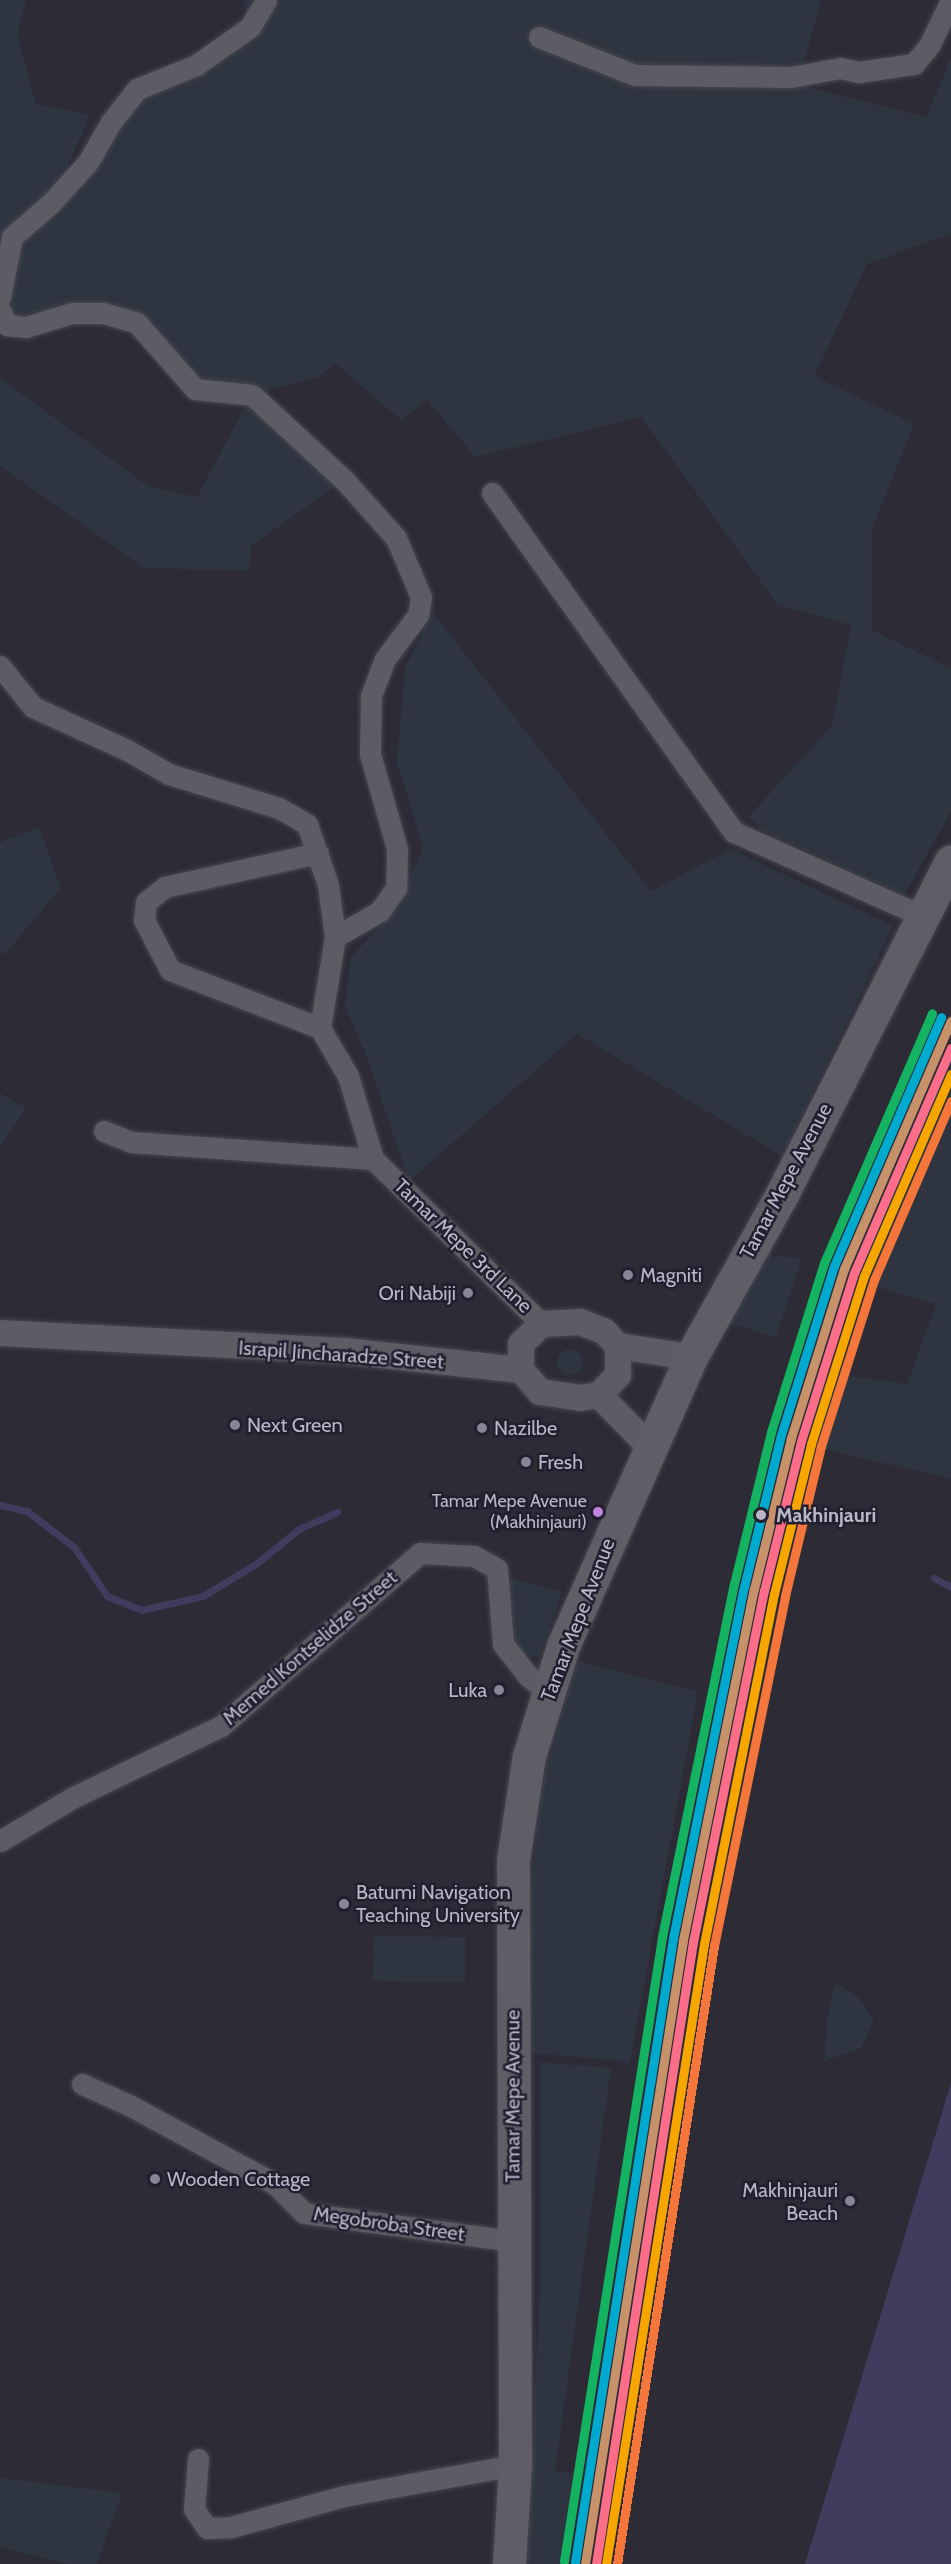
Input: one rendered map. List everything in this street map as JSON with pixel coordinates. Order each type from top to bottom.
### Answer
[{"type":"main road","name":"Tamar Mepe Avenue","points":[[509,2564],[515,2465],[513,1860],[529,1756],[563,1646],[649,1446],[691,1357],[782,1194],[920,915],[951,861]]},
{"type":"street","points":[[0,297],[12,237],[51,203],[88,162],[111,122],[137,89],[196,65],[250,27],[266,0]]},
{"type":"street","points":[[539,37],[635,75],[790,77],[840,68],[859,72],[914,64],[930,44],[951,0]]},
{"type":"street","points":[[0,310],[7,325],[26,327],[72,313],[103,313],[137,323],[195,389],[252,395],[344,480],[396,538],[421,597],[418,615],[385,659],[371,696],[370,754],[397,849],[396,888],[380,911],[334,937]]},
{"type":"street","points":[[492,493],[734,832],[920,915]]},
{"type":"street","points":[[0,666],[33,707],[127,750],[169,774],[279,808],[307,824],[318,853],[328,885],[334,937],[320,1028],[170,970],[144,920],[146,902],[165,887],[318,853]]},
{"type":"street","name":"Tamar Mepe 3rd Lane","points":[[320,1028],[348,1076],[373,1159],[542,1324],[580,1322],[604,1331],[618,1346]]},
{"type":"street","points":[[104,1131],[131,1142],[373,1159]]},
{"type":"street","points":[[542,1324],[521,1344],[520,1370],[540,1392],[582,1398],[599,1395],[618,1375],[618,1346],[691,1357]]},
{"type":"street","name":"Israpil Jincharadze Street","points":[[0,1333],[345,1351],[520,1370]]},
{"type":"street","points":[[599,1395],[649,1446]]},
{"type":"street","name":"Memed Kontselidze Street","points":[[0,1840],[72,1798],[221,1726],[420,1553],[474,1556],[497,1569],[503,1644],[530,1677],[548,1692]]},
{"type":"street","name":"Megobroba Street","points":[[82,2084],[129,2105],[275,2184],[304,2213],[515,2241]]},
{"type":"street","points":[[198,2459],[194,2510],[207,2528],[231,2527],[344,2496],[515,2465]]},
{"type":"shaded area","points":[[0,0],[26,0],[17,33],[36,104],[90,115],[52,201],[137,89],[250,27],[243,0],[821,0],[798,85],[926,117],[951,58],[951,234],[867,264],[814,376],[914,424],[872,529],[872,630],[951,668],[951,812],[904,895],[760,829],[749,816],[832,726],[851,625],[778,605],[641,417],[475,457],[427,400],[401,420],[335,363],[319,377],[252,395],[344,480],[251,546],[249,571],[144,568],[0,466],[0,378],[148,486],[197,497],[251,396],[195,389],[137,323],[103,313],[26,327],[0,310]]},
{"type":"shaded area","points":[[433,613],[651,891],[731,849],[893,926],[782,1156],[577,1034],[409,1181],[368,1059],[345,1007],[350,959],[399,904],[423,848],[397,762],[405,668]]},
{"type":"shaded area","points":[[39,827],[61,888],[5,954],[0,953],[0,843]]},
{"type":"shaded area","points":[[951,1050],[951,1479],[802,1444],[822,1372],[907,1384],[936,1304],[856,1281],[917,1124]]},
{"type":"shaded area","points":[[0,1093],[26,1108],[0,1147]]},
{"type":"shaded area","points":[[768,1255],[802,1259],[776,1337],[731,1324]]},
{"type":"shaded area","points":[[570,1349],[579,1353],[583,1362],[579,1371],[570,1375],[561,1371],[557,1362],[561,1353]]},
{"type":"shaded area","points":[[510,1578],[562,1592],[539,1658],[513,1648],[505,1616]]},
{"type":"shaded area","points":[[577,1661],[698,1692],[630,2062],[532,2053],[532,1878],[543,1780]]},
{"type":"shaded area","points":[[374,1936],[465,1937],[465,1982],[373,1981]]},
{"type":"shaded area","points":[[835,1983],[858,1997],[874,2020],[861,2048],[824,2062],[827,2020]]},
{"type":"shaded area","points":[[540,2062],[611,2068],[555,2471],[575,2473],[562,2564],[527,2564],[540,2284]]},
{"type":"shaded area","points":[[951,2083],[951,2564],[805,2564]]},
{"type":"shaded area","points":[[0,2478],[122,2493],[97,2564],[68,2564],[0,2547]]},
{"type":"waterway","points":[[0,1505],[27,1511],[74,1547],[107,1596],[141,1610],[203,1596],[257,1563],[299,1529],[337,1512]]},
{"type":"waterway","points":[[934,1578],[951,1587]]},
{"type":"transit line","points":[[564,2561],[662,1937],[734,1584],[771,1432],[824,1263],[932,1013]]},
{"type":"transit line","points":[[575,2562],[673,1938],[744,1587],[781,1435],[834,1266],[941,1017]]},
{"type":"transit line","points":[[585,2564],[683,1940],[754,1589],[791,1438],[844,1269],[951,1021]]},
{"type":"transit line","points":[[596,2564],[693,1942],[764,1591],[801,1441],[854,1273],[951,1048]]},
{"type":"transit line","points":[[606,2564],[704,1944],[774,1594],[811,1444],[864,1276],[951,1074]]},
{"type":"transit line","points":[[617,2564],[714,1946],[785,1596],[821,1446],[874,1280],[951,1101]]},
{"type":"place","name":"Magniti","points":[[628,1275]]},
{"type":"place","name":"Ori Nabiji","points":[[468,1293]]},
{"type":"place","name":"Next Green","points":[[235,1425]]},
{"type":"place","name":"Nazilbe","points":[[482,1428]]},
{"type":"place","name":"Fresh","points":[[526,1462]]},
{"type":"place","name":"Tamar Mepe Avenue (Makhinjauri)","points":[[598,1512]]},
{"type":"place","name":"Makhinjauri","points":[[761,1515]]},
{"type":"place","name":"Luka","points":[[499,1690]]},
{"type":"place","name":"Batumi Navigation Teaching University","points":[[344,1904]]},
{"type":"place","name":"Wooden Cottage","points":[[155,2179]]},
{"type":"place","name":"Makhinjauri Beach","points":[[850,2201]]}]
